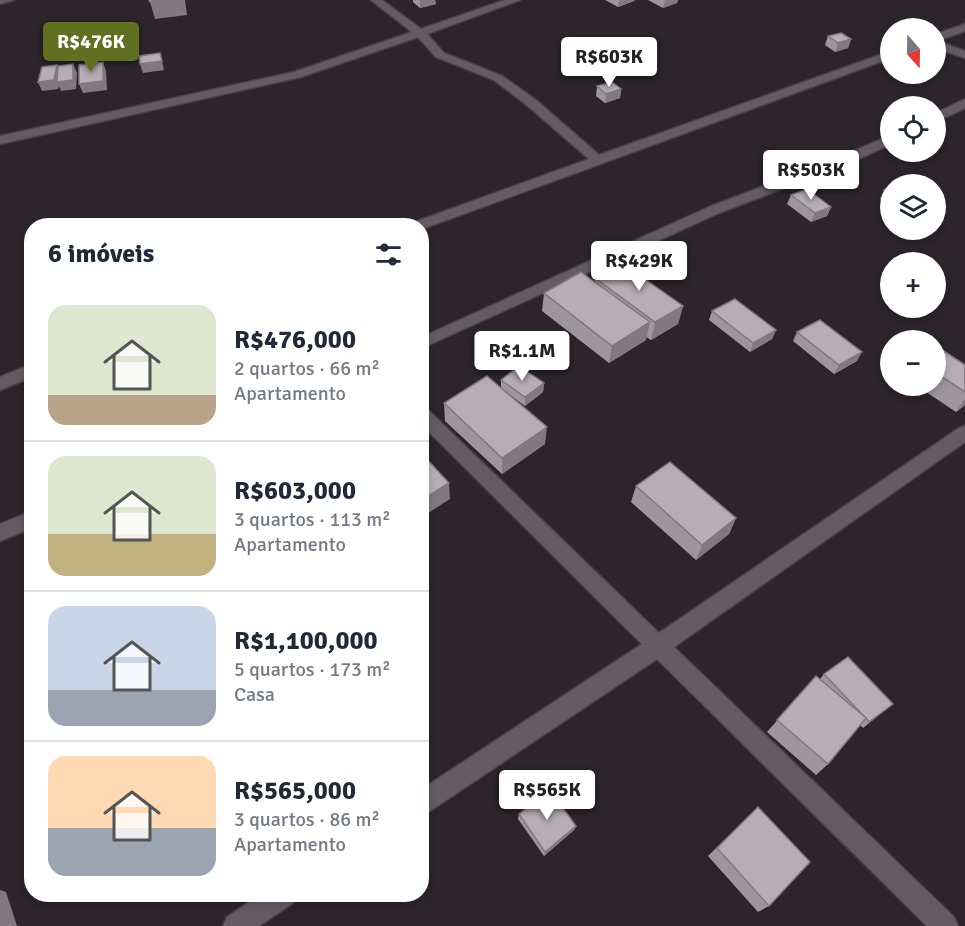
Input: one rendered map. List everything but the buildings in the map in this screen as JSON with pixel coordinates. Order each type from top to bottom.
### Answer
[{"type":"street","points":[[0,1],[9,0]]},
{"type":"street","points":[[376,0],[420,33],[440,55],[498,78],[532,103],[598,161]]},
{"type":"street","points":[[0,140],[297,75],[515,0]]},
{"type":"street","points":[[946,34],[965,27]]},
{"type":"street","points":[[946,48],[965,55]]},
{"type":"street","points":[[429,222],[880,58]]},
{"type":"street","points":[[946,113],[965,103]]},
{"type":"street","points":[[429,340],[714,210],[850,158],[880,144]]},
{"type":"street","points":[[0,384],[24,374]]},
{"type":"street","points":[[429,422],[945,926]]},
{"type":"street","points":[[429,798],[658,646],[965,433]]},
{"type":"street","points":[[0,533],[24,522]]},
{"type":"street","points":[[236,926],[272,902]]}]
